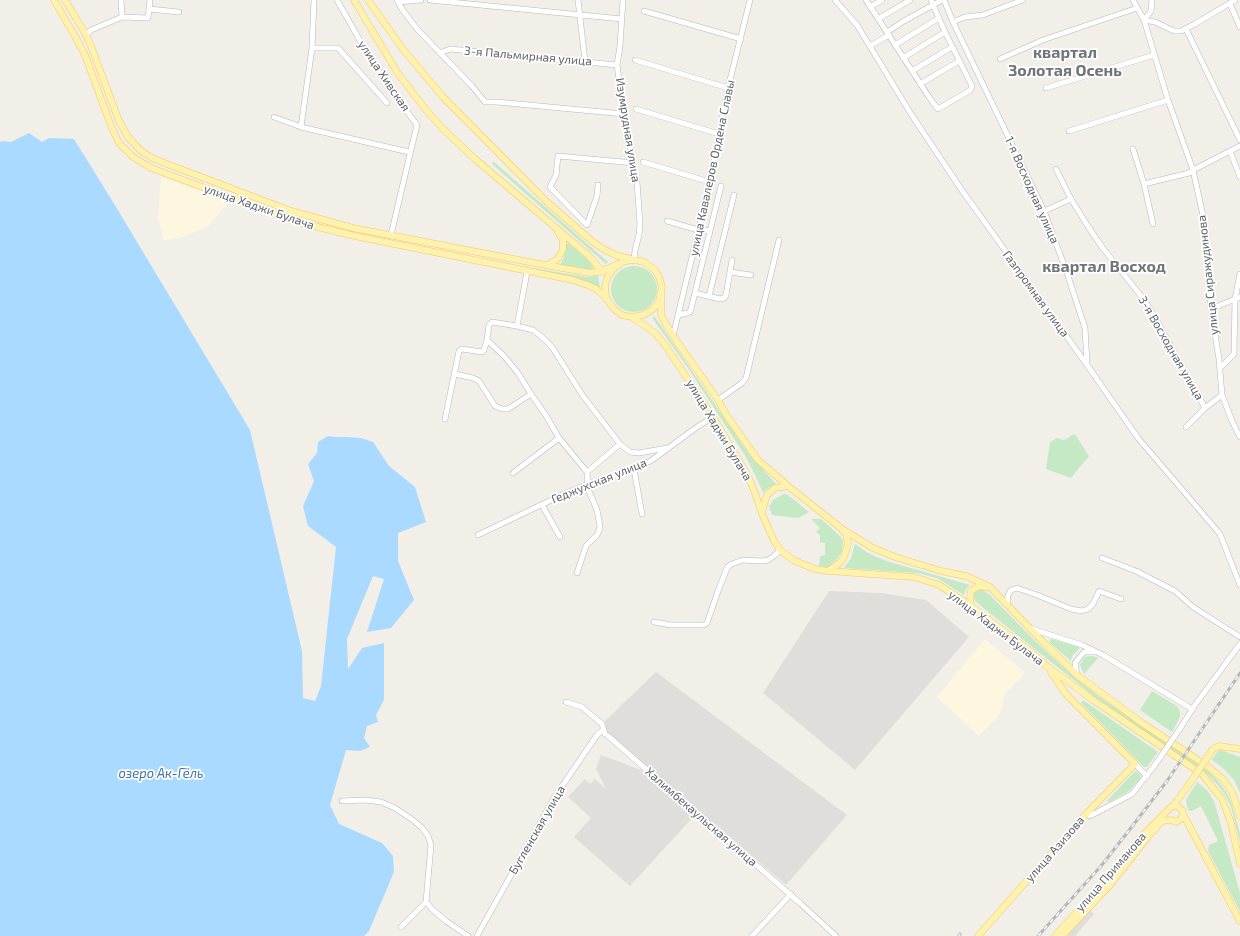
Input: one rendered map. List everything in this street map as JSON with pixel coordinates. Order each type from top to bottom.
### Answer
[{"type":"main road","name":"улица Хаджи Булача","points":[[54,0],[85,55],[111,126],[119,143],[133,157],[151,168],[297,222],[527,272],[581,282],[596,289],[606,298]]},
{"type":"main road","name":"улица Хаджи Булача","points":[[65,0],[86,35],[119,121],[128,137],[141,150],[154,159],[297,213],[352,228],[590,273],[602,271]]},
{"type":"main road","points":[[354,0],[397,72],[426,110],[458,145],[588,255],[602,271],[606,280]]},
{"type":"main road","points":[[368,0],[402,48],[443,97],[548,202],[593,242],[605,250],[618,256],[648,264],[655,270],[661,281],[659,301],[652,310],[643,315],[632,317],[622,315],[610,305],[606,298],[606,280],[612,269],[621,263]]},
{"type":"main road","points":[[106,111],[114,107]]},
{"type":"main road","points":[[546,265],[556,260],[563,250],[563,240],[556,228]]},
{"type":"main road","points":[[390,243],[391,235]]},
{"type":"main road","points":[[602,271],[621,263],[634,260]]},
{"type":"main road","points":[[527,272],[528,262]]},
{"type":"main road","name":"улица Хаджи Булача","points":[[661,292],[661,315],[673,336],[758,460],[842,529],[873,548],[896,558],[941,571],[966,576],[990,587],[1028,628],[1077,675],[1142,723],[1207,766],[1223,779],[1232,792],[1240,816]]},
{"type":"main road","name":"улица Хаджи Булача","points":[[632,317],[655,333],[665,345],[713,418],[745,471],[775,543],[780,550],[793,560],[815,569],[914,577],[938,585],[971,606],[1071,684],[1202,774],[1222,799],[1231,823],[1240,864]]},
{"type":"main road","points":[[762,512],[767,495],[775,488],[788,486]]},
{"type":"main road","points":[[828,571],[841,562],[846,553],[848,539],[842,529]]},
{"type":"main road","points":[[971,606],[971,591],[981,586],[990,587]]},
{"type":"main road","points":[[1048,667],[1065,693],[1135,764]]},
{"type":"main road","points":[[1065,693],[1071,684]]},
{"type":"main road","name":"улица Примакова","points":[[1055,936],[1105,881],[1141,836],[1171,808],[1213,749],[1219,746],[1240,749]]},
{"type":"main road","name":"улица Азизова","points":[[978,936],[1135,764]]},
{"type":"main road","points":[[1179,821],[1182,817],[1182,794]]},
{"type":"main road","points":[[1192,830],[1179,821],[1176,822],[1171,820],[1167,815],[1171,808],[1177,806],[1182,812],[1192,830],[1240,921]]},
{"type":"main road","name":"улица Азизова","points":[[982,936],[1089,814]]},
{"type":"main road","name":"улица Примакова","points":[[1062,936],[1110,885],[1146,838],[1162,821],[1171,820]]},
{"type":"street","points":[[121,0],[122,17]]},
{"type":"street","points":[[86,35],[91,30],[122,17],[148,18],[150,0]]},
{"type":"street","points":[[301,127],[312,48],[314,0]]},
{"type":"street","name":"улица Хивская","points":[[337,0],[363,46],[394,94],[417,125],[409,152],[391,235]]},
{"type":"street","points":[[421,0],[398,1],[417,29],[472,86],[485,102],[624,114]]},
{"type":"street","points":[[430,0],[622,18]]},
{"type":"street","points":[[578,0],[585,61]]},
{"type":"street","name":"Изумрудная улица","points":[[623,0],[617,65],[624,114],[637,182],[640,224],[634,260]]},
{"type":"street","name":"улица Кавалеров Ордена Славы","points":[[673,336],[710,182],[728,88],[750,0]]},
{"type":"street","name":"Газпромная улица","points":[[835,0],[857,24],[911,114],[961,189],[1087,364],[1138,438],[1220,534],[1240,585]]},
{"type":"street","points":[[866,0],[920,84],[938,109],[969,91],[972,86],[952,47],[932,2]]},
{"type":"street","points":[[870,7],[882,0]]},
{"type":"street","points":[[878,19],[910,0]]},
{"type":"street","points":[[870,46],[932,2],[943,0]]},
{"type":"street","name":"1-я Восходная улица","points":[[943,0],[1044,212],[1067,272],[1085,328],[1087,364]]},
{"type":"street","points":[[953,22],[965,17],[983,15],[1023,0]]},
{"type":"street","name":"улица Сиражудинова","points":[[1133,0],[1144,20],[1168,100],[1193,170],[1206,229],[1211,309],[1220,368],[1222,395],[1232,421],[1240,435]]},
{"type":"street","points":[[1144,20],[1151,12],[1152,0]]},
{"type":"street","points":[[1144,20],[1155,22],[1174,31],[1181,31],[1235,0]]},
{"type":"street","points":[[1230,4],[1240,27]]},
{"type":"street","points":[[149,8],[179,12]]},
{"type":"street","points":[[1000,59],[1062,33],[1137,8]]},
{"type":"street","points":[[644,11],[741,39]]},
{"type":"street","points":[[895,45],[939,18]]},
{"type":"street","points":[[1186,29],[1240,140]]},
{"type":"street","points":[[903,58],[945,32]]},
{"type":"street","points":[[912,71],[952,47]]},
{"type":"street","points":[[312,48],[338,48],[386,103]]},
{"type":"street","name":"3-я Пальмирная улица","points":[[440,53],[450,49],[617,65]]},
{"type":"street","points":[[1046,88],[1154,55]]},
{"type":"street","points":[[635,60],[728,88]]},
{"type":"street","points":[[920,84],[959,61]]},
{"type":"street","points":[[1069,131],[1168,100]]},
{"type":"street","points":[[636,109],[719,134]]},
{"type":"street","points":[[274,117],[301,127],[409,152]]},
{"type":"street","points":[[1144,184],[1189,173],[1240,146]]},
{"type":"street","points":[[1133,149],[1144,184],[1153,224]]},
{"type":"street","points":[[1230,151],[1240,176]]},
{"type":"street","points":[[598,185],[595,201],[587,225],[550,188],[556,175],[558,156],[634,163]]},
{"type":"street","points":[[643,162],[710,182]]},
{"type":"street","name":"3-я Восходная улица","points":[[1056,169],[1071,199],[1102,247],[1153,314],[1206,408]]},
{"type":"street","points":[[678,315],[690,312],[721,186]]},
{"type":"street","points":[[709,296],[734,195]]},
{"type":"street","points":[[1044,212],[1071,199]]},
{"type":"street","points":[[667,221],[710,231]]},
{"type":"street","points":[[718,400],[742,384],[746,378],[779,240]]},
{"type":"street","points":[[695,293],[720,299],[724,298],[726,295],[732,260]]},
{"type":"street","points":[[517,326],[527,272]]},
{"type":"street","points":[[730,272],[751,275]]},
{"type":"street","points":[[1234,354],[1240,274]]},
{"type":"street","points":[[1211,309],[1238,298]]},
{"type":"street","points":[[444,419],[460,350],[482,352],[487,340],[489,325],[492,322],[533,330],[542,337],[552,347],[583,396],[620,444],[630,452],[639,453],[667,448]]},
{"type":"street","points":[[487,340],[504,356],[518,373],[559,438],[587,472],[588,489],[597,510],[600,526],[599,531],[586,546],[577,573]]},
{"type":"street","points":[[1220,368],[1234,354],[1240,351]]},
{"type":"street","points":[[455,374],[480,381],[495,406],[502,409],[508,409],[531,394]]},
{"type":"street","points":[[1186,427],[1222,395]]},
{"type":"street","name":"Геджухская улица","points":[[478,535],[564,494],[588,484],[634,469],[652,460],[697,427],[713,418]]},
{"type":"street","points":[[513,473],[559,438]]},
{"type":"street","points":[[587,472],[620,444]]},
{"type":"street","points":[[634,469],[642,514]]},
{"type":"street","points":[[542,505],[560,537]]},
{"type":"street","points":[[654,622],[671,625],[704,625],[707,623],[727,568],[730,565],[742,560],[768,560],[780,550]]},
{"type":"street","points":[[1102,558],[1136,571],[1175,591],[1193,607],[1240,637]]},
{"type":"street","points":[[1007,605],[1008,595],[1011,590],[1017,588],[1071,609],[1082,611],[1088,609],[1093,604],[1099,591],[1121,599]]},
{"type":"street","points":[[1028,628],[1082,645],[1103,655],[1192,709]]},
{"type":"street","name":"улица Азизова","points":[[1089,814],[1132,794],[1155,765],[1192,709],[1240,644]]},
{"type":"street","points":[[1077,675],[1075,663],[1084,652],[1095,652],[1103,655]]},
{"type":"street","name":"Халимбекаульская улица","points":[[566,702],[582,707],[602,724],[608,736],[791,894],[836,936]]},
{"type":"street","name":"Бугленская улица","points":[[477,936],[554,798],[597,735],[604,730]]},
{"type":"street","points":[[1135,764],[1147,776]]},
{"type":"street","points":[[342,801],[365,800],[381,802],[395,808],[413,820],[428,836],[431,845],[426,902],[401,927]]},
{"type":"street","points":[[752,936],[791,894]]},
{"type":"street","points":[[426,902],[446,921],[468,936]]},
{"type":"shaded area","points":[[161,177],[230,201],[207,227],[180,238],[164,240],[158,218]]},
{"type":"shaded area","points":[[829,591],[882,593],[926,600],[969,637],[855,770],[763,693]]},
{"type":"shaded area","points":[[985,639],[1025,673],[1005,694],[1000,714],[979,736],[937,697]]},
{"type":"shaded area","points":[[656,672],[847,815],[786,885],[607,733],[605,721]]},
{"type":"shaded area","points":[[601,755],[641,770],[694,816],[630,886],[574,837],[591,818],[568,797],[585,779],[590,784],[595,779],[606,789],[596,769]]},
{"type":"shaded area","points":[[1089,910],[1094,914],[1075,936],[1067,936]]},
{"type":"green space","points":[[492,162],[494,162],[608,262],[606,264],[493,165]]},
{"type":"green space","points":[[568,243],[590,262],[594,269],[583,269],[560,265]]},
{"type":"green space","points":[[634,266],[647,270],[653,276],[657,289],[653,302],[647,308],[634,312],[621,308],[615,302],[611,289],[615,276],[621,270]]},
{"type":"green space","points":[[532,269],[586,277],[598,276],[600,288],[586,281]]},
{"type":"green space","points":[[653,317],[655,317],[749,454],[776,484],[768,488],[763,493],[746,457]]},
{"type":"green space","points":[[1075,434],[1089,456],[1071,478],[1046,469],[1050,442],[1057,438],[1063,440]]},
{"type":"green space","points":[[784,494],[788,495],[809,512],[798,518],[772,515],[769,506],[773,500]]},
{"type":"green space","points":[[811,519],[821,519],[840,536],[843,541],[842,551],[838,558],[828,567],[819,566],[820,556],[825,555],[825,543],[820,542],[820,535],[816,532],[820,528]]},
{"type":"green space","points":[[855,544],[868,553],[886,561],[970,585],[966,589],[964,595],[937,578],[918,573],[844,568],[851,558]]},
{"type":"green space","points":[[983,590],[990,595],[1035,641],[1073,676],[1097,695],[1209,772],[1219,782],[1228,795],[1240,834],[1240,841],[1231,807],[1226,796],[1207,774],[1095,697],[986,610],[975,601],[975,592]]},
{"type":"green space","points":[[1051,639],[1079,647],[1079,649],[1072,656],[1071,661],[1049,642]]},
{"type":"green space","points":[[1088,656],[1098,658],[1084,674],[1080,665],[1084,658]]},
{"type":"green space","points":[[1152,691],[1177,706],[1180,712],[1180,717],[1172,732],[1140,710]]},
{"type":"green space","points":[[1083,700],[1158,752],[1147,767],[1144,767],[1081,703]]},
{"type":"green space","points":[[1221,750],[1240,757],[1240,793],[1234,780],[1224,769],[1212,760],[1217,752]]},
{"type":"green space","points":[[1136,771],[1141,775],[1140,779],[1129,791],[1109,802],[1107,801],[1134,772]]},
{"type":"green space","points":[[1197,782],[1207,790],[1214,801],[1240,893],[1240,911],[1208,851],[1209,845],[1218,841],[1201,806],[1192,811],[1188,810],[1186,800]]},
{"type":"water","name":"озеро Ак-Гёль","points":[[29,133],[42,142],[49,138],[74,139],[250,430],[302,651],[303,698],[315,701],[321,686],[336,547],[308,526],[303,506],[314,481],[308,464],[317,453],[318,442],[328,436],[361,438],[373,442],[389,466],[415,487],[426,522],[398,533],[398,561],[414,600],[391,628],[367,632],[384,579],[373,576],[347,639],[348,669],[362,648],[384,643],[384,700],[376,715],[378,722],[367,726],[364,738],[370,747],[360,751],[346,750],[330,805],[339,824],[382,843],[393,856],[394,872],[369,931],[364,936],[0,936],[0,142],[11,142]]},
{"type":"railway","points":[[1038,936],[1101,866],[1167,781],[1240,673]]},
{"type":"district","name":"квартал Золотая Осень","points":[[1065,62]]},
{"type":"district","name":"квартал Восход","points":[[1104,267]]}]
